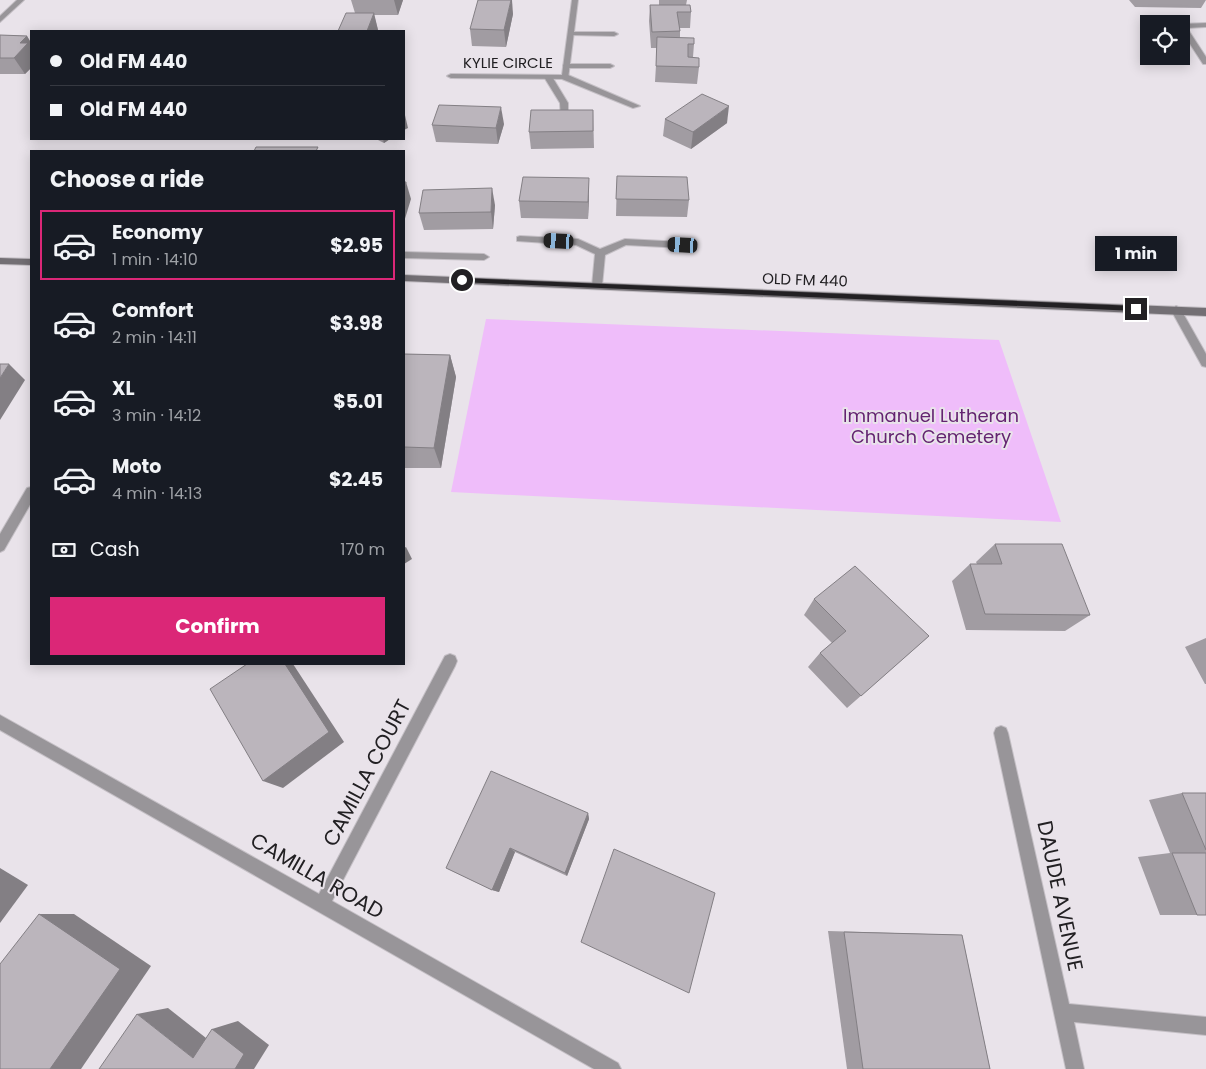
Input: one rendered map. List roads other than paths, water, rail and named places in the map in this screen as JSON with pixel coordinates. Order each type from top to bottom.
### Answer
[{"type":"street","points":[[0,20],[21,0]]},
{"type":"street","points":[[576,0],[565,77],[636,106]]},
{"type":"street","points":[[1206,25],[1182,26],[1206,62]]},
{"type":"street","points":[[571,33],[614,34]]},
{"type":"street","points":[[567,66],[610,66]]},
{"type":"street","name":"KYLIE CIRCLE","points":[[451,76],[565,77]]},
{"type":"street","points":[[548,77],[564,102],[565,120]]},
{"type":"street","points":[[520,239],[578,242],[600,253],[626,242],[683,245]]},
{"type":"street","points":[[597,286],[600,253]]},
{"type":"street","points":[[405,257],[484,257]]},
{"type":"street","points":[[0,261],[30,262]]},
{"type":"street","name":"OLD FM 440","points":[[405,278],[1206,312]]},
{"type":"street","points":[[1176,310],[1206,363]]},
{"type":"street","points":[[0,546],[30,494]]},
{"type":"street","name":"CAMILLA COURT","points":[[322,904],[450,661]]},
{"type":"street","name":"CAMILLA ROAD","points":[[0,722],[612,1069]]},
{"type":"street","name":"DAUDE AVENUE","points":[[1001,733],[1074,1069]]},
{"type":"street","points":[[1062,1012],[1206,1026]]},
{"type":"park label","name":"Immanuel Lutheran Church Cemetery","points":[[931,426]]}]
